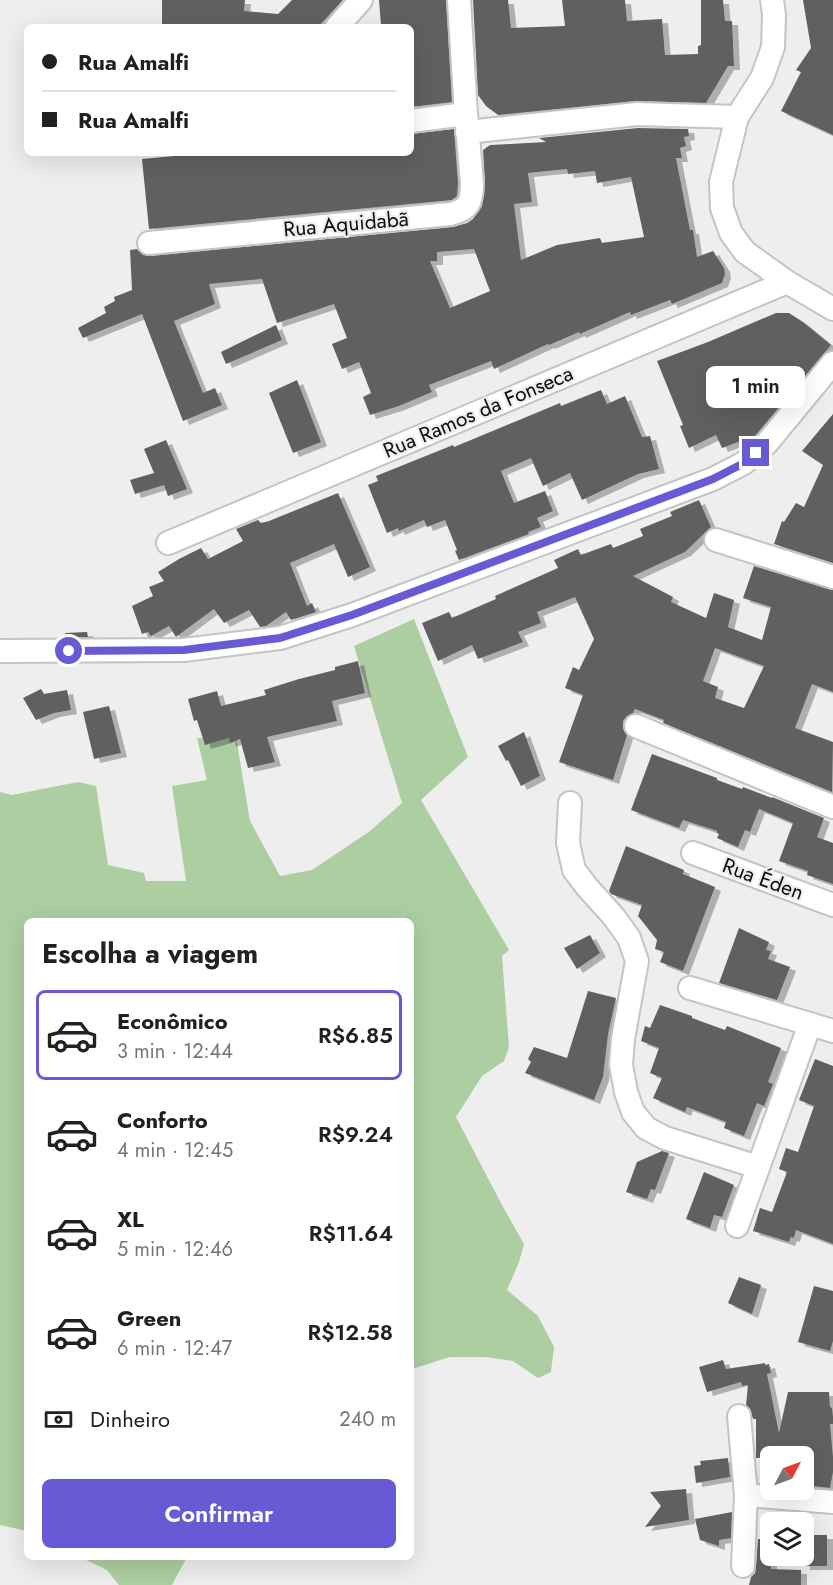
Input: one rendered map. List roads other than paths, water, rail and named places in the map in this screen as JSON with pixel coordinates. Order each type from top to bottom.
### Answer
[{"type":"street","points":[[340,24],[361,0]]},
{"type":"street","name":"Rua Aquidabã","points":[[148,243],[450,214],[464,209],[472,194],[459,0]]},
{"type":"street","points":[[772,0],[773,47],[762,78],[737,117],[721,182],[722,208],[731,233],[745,252],[787,282],[833,309]]},
{"type":"street","points":[[414,121],[467,123],[637,114],[737,117]]},
{"type":"street","name":"Rua Ramos da Fonseca","points":[[168,543],[787,282]]},
{"type":"street","points":[[0,651],[184,650],[280,638],[352,615],[713,479],[744,463],[767,443],[833,363]]},
{"type":"street","points":[[716,540],[833,577]]},
{"type":"street","points":[[636,726],[833,807]]},
{"type":"street","points":[[570,803],[568,843],[574,870],[629,938],[637,962],[623,1038],[621,1065],[633,1112],[646,1128],[664,1138],[758,1167]]},
{"type":"street","name":"Rua Éden","points":[[693,853],[833,904]]},
{"type":"street","points":[[690,988],[833,1031]]},
{"type":"street","points":[[737,1226],[810,1024]]},
{"type":"street","points":[[739,1416],[746,1495],[743,1566]]},
{"type":"street","points":[[746,1495],[833,1502]]}]
